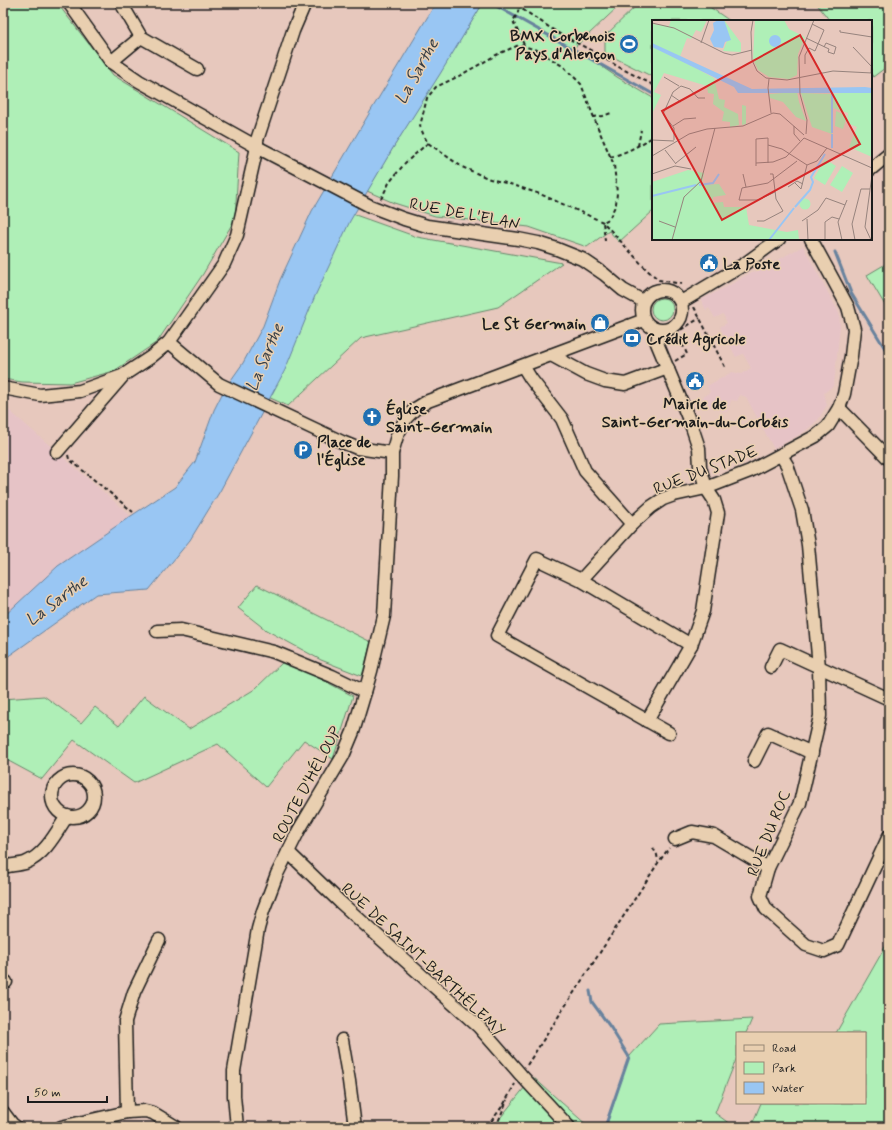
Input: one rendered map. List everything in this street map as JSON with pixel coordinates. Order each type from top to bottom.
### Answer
[{"type":"street","points":[[69,3],[111,62],[141,37]]},
{"type":"street","points":[[120,3],[141,37],[197,69]]},
{"type":"street","points":[[3,388],[40,395],[80,391],[122,376],[151,357],[169,342],[224,264],[237,235],[257,147],[257,140],[294,26],[304,3]]},
{"type":"street","name":"RUE DE L'ELAN","points":[[111,62],[139,81],[257,147],[370,206],[427,226],[518,239],[557,249],[582,259],[604,274],[623,290],[644,301]]},
{"type":"street","points":[[872,168],[889,154]]},
{"type":"street","points":[[681,302],[743,265],[778,240]]},
{"type":"street","name":"RUE DU STADE","points":[[581,580],[632,524],[651,507],[663,499],[706,488],[750,471],[816,436],[828,426],[839,408],[844,394],[851,356],[854,328],[848,307],[812,240]]},
{"type":"street","points":[[666,290],[675,294],[681,302],[681,317],[678,323],[672,328],[658,335],[644,320],[641,311],[644,301],[649,294],[656,291],[666,290]]},
{"type":"street","name":"ROUTE D'HÉLOUP","points":[[237,1127],[234,1096],[234,1071],[258,929],[277,874],[300,830],[343,756],[353,732],[365,692],[384,616],[392,453],[397,436],[406,418],[415,409],[428,401],[644,320]]},
{"type":"street","points":[[647,721],[691,645],[703,611],[718,513],[714,500],[706,488],[700,467],[699,448],[692,427],[657,343],[658,335]]},
{"type":"street","points":[[169,342],[220,384],[342,442],[357,448],[392,453]]},
{"type":"street","points":[[551,356],[586,374],[605,381],[625,384],[667,366]]},
{"type":"street","points":[[523,366],[531,379],[562,419],[585,471],[632,524]]},
{"type":"street","points":[[62,452],[122,376]]},
{"type":"street","points":[[839,408],[889,459]]},
{"type":"street","name":"RUE DU ROC","points":[[781,455],[787,465],[802,510],[808,545],[820,667],[820,716],[800,803],[768,868],[760,896],[766,909],[806,945],[824,951],[838,945],[889,836]]},
{"type":"street","points":[[669,733],[497,636],[537,559],[581,580],[691,645]]},
{"type":"street","points":[[157,631],[181,630],[274,652],[332,676],[365,692]]},
{"type":"street","points":[[771,667],[780,649],[889,699]]},
{"type":"street","points":[[754,761],[768,733],[812,753]]},
{"type":"street","points":[[3,866],[25,863],[39,854],[51,840],[67,816]]},
{"type":"street","points":[[675,838],[692,832],[714,836],[768,868]]},
{"type":"street","name":"RUE DE SAINT-BARTHÉLEMY","points":[[288,852],[340,902],[479,1027],[520,1075],[569,1127]]},
{"type":"street","points":[[128,1112],[125,1021],[134,992],[159,940]]},
{"type":"street","points":[[342,1040],[355,1127]]},
{"type":"street","points":[[62,1127],[128,1112],[145,1111],[153,1113],[176,1127]]},
{"type":"street","points":[[3,1112],[16,1127]]},
{"type":"path","points":[[510,3],[519,7],[558,33],[652,84]]},
{"type":"path","points":[[516,3],[519,7]]},
{"type":"path","points":[[519,7],[513,21],[525,47]]},
{"type":"path","points":[[603,222],[609,219],[616,204],[617,193],[614,165],[593,117],[581,84],[564,67],[537,50],[519,45],[498,54],[436,87],[427,98],[420,126],[424,136],[428,142],[462,167],[490,180],[510,184],[540,194],[603,222],[647,270],[659,280],[682,284]]},
{"type":"path","points":[[593,117],[611,113]]},
{"type":"path","points":[[638,146],[640,130]]},
{"type":"path","points":[[610,157],[622,154],[652,138]]},
{"type":"path","points":[[384,193],[405,163],[428,142]]},
{"type":"path","points":[[603,222],[605,241]]},
{"type":"path","points":[[699,291],[702,296],[693,303],[693,306],[726,369]]},
{"type":"path","points":[[658,335],[663,340],[700,318]]},
{"type":"path","points":[[667,366],[672,359],[673,362],[687,354],[677,333]]},
{"type":"path","points":[[62,452],[133,512]]},
{"type":"path","points":[[487,1127],[504,1104],[520,1075],[675,838]]},
{"type":"path","points":[[653,848],[657,854],[658,862]]},
{"type":"path","points":[[496,1127],[511,1092]]},
{"type":"shaded area","points":[[803,246],[839,313],[840,326],[834,385],[824,393],[827,405],[818,420],[804,432],[774,449],[746,397],[740,395],[737,401],[731,400],[727,412],[718,409],[715,404],[709,407],[701,404],[704,396],[710,392],[707,386],[732,372],[741,374],[751,368],[743,354],[736,357],[720,327],[727,323],[723,314],[715,318],[709,308],[706,310],[701,300]]},
{"type":"shaded area","points":[[3,405],[131,516],[58,566],[3,617]]},
{"type":"green space","points":[[4,3],[57,3],[113,75],[239,152],[235,219],[203,274],[157,342],[114,371],[70,383],[22,382],[3,379]]},
{"type":"green space","points":[[483,3],[622,3],[574,48],[617,77],[652,97],[652,212],[619,242],[609,231],[587,247],[529,227],[435,216],[394,203],[367,191]]},
{"type":"green space","name":"BMX Corbenois Pays d'Alençon","points":[[639,3],[704,3],[729,20],[652,20],[652,76],[605,53],[605,36]]},
{"type":"green space","points":[[816,3],[889,3],[889,65],[873,77],[872,20],[829,20]]},
{"type":"green space","points":[[347,212],[417,237],[562,263],[498,307],[361,338],[288,406],[266,396]]},
{"type":"green space","points":[[889,262],[889,312],[867,275]]},
{"type":"green space","points":[[662,298],[666,299],[672,305],[672,313],[666,319],[662,320],[658,319],[652,313],[651,309],[652,305],[658,299]]},
{"type":"green space","points":[[257,585],[371,642],[362,676],[321,660],[266,630],[238,608]]},
{"type":"green space","points":[[285,660],[353,696],[333,759],[304,740],[266,787],[218,744],[134,783],[74,740],[42,779],[3,758],[3,699],[44,696],[81,723],[95,707],[119,726],[144,696],[189,729],[255,689]]},
{"type":"green space","points":[[889,940],[889,1127],[751,1127],[761,1104],[866,1104],[866,1032],[837,1032]]},
{"type":"green space","points":[[752,1019],[746,1032],[736,1032],[736,1060],[715,1113],[734,1127],[606,1127],[629,1057],[659,1024]]},
{"type":"green space","points":[[533,1077],[589,1127],[493,1127]]},
{"type":"water","name":"La Sarthe","points":[[436,3],[483,3],[393,148],[350,221],[315,296],[285,370],[220,491],[190,540],[149,590],[96,594],[3,660],[3,617],[58,566],[175,487],[195,462],[214,410],[224,390],[243,363],[263,326],[280,280],[312,211]]},
{"type":"waterway","points":[[491,3],[652,93]]},
{"type":"waterway","points":[[835,252],[851,293],[889,355]]},
{"type":"waterway","points":[[590,991],[592,1002],[611,1028],[629,1057],[605,1127]]},
{"type":"place","name":"BMX Corbenois Pays d'Alençon","points":[[629,44]]},
{"type":"place","name":"La Poste","points":[[709,263]]},
{"type":"place","name":"Le St Germain","points":[[600,323]]},
{"type":"place","name":"Crédit Agricole","points":[[632,338]]},
{"type":"place","name":"Mairie de Saint-Germain-du-Corbéis","points":[[695,381]]},
{"type":"place","name":"Église Saint-Germain","points":[[372,417]]},
{"type":"place","name":"Place de l'Église","points":[[303,450]]}]
